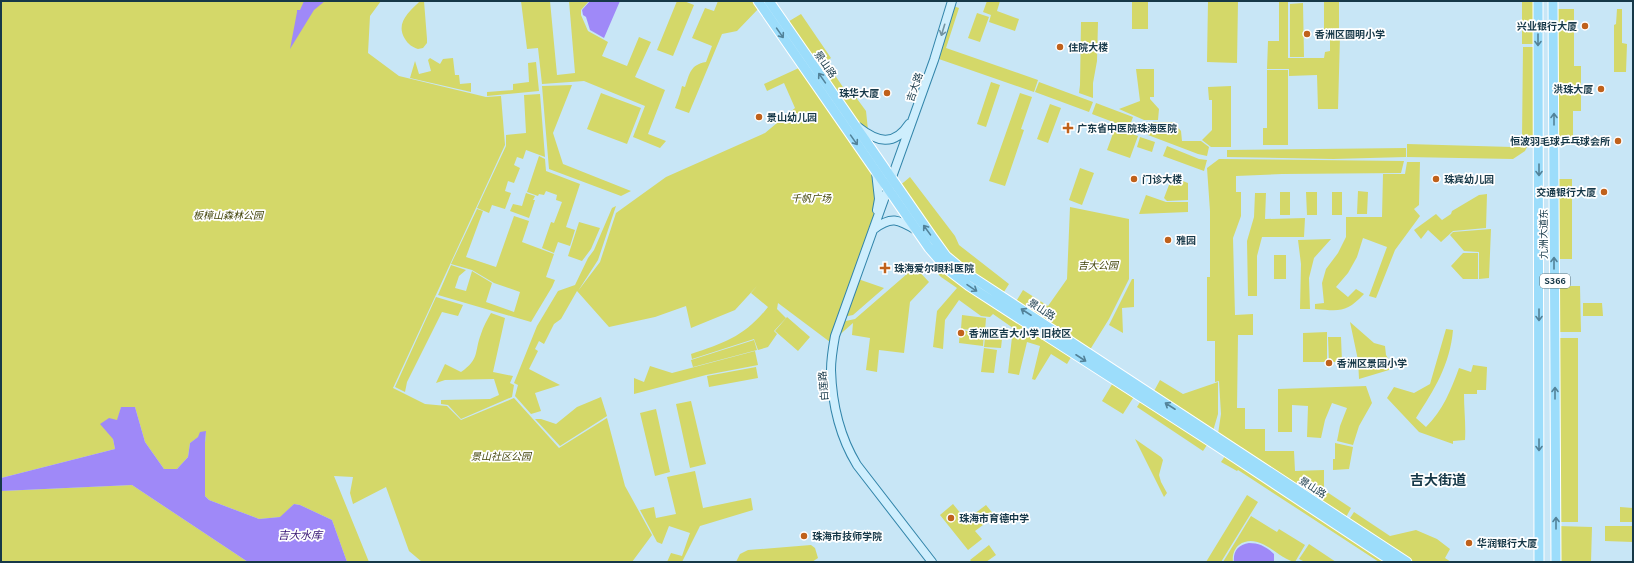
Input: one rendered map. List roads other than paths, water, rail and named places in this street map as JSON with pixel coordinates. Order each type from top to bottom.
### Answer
[{"type":"main road","name":"景山路","points":[[758,1],[916,230],[948,270],[969,286],[1216,445],[1393,562]]},
{"type":"main road","name":"景山路","points":[[769,1],[891,179],[946,256],[968,275],[1407,562]]},
{"type":"main road","name":"吉大路","points":[[888,189],[934,60],[952,1]]},
{"type":"main road","name":"九洲大道东","points":[[1538,1],[1539,562]]},
{"type":"main road","name":"九洲大道东","points":[[1553,1],[1556,562]]},
{"type":"main road","points":[[853,122],[872,137],[890,140],[903,132],[914,117]]},
{"type":"main road","points":[[873,230],[879,199],[876,172]]},
{"type":"main road","name":"白莲路","points":[[888,189],[835,336],[831,369],[834,401],[841,434],[857,465],[932,562]]},
{"type":"main road","points":[[873,230],[884,221],[892,220],[903,222],[916,230]]},
{"type":"water","points":[[304,1],[325,1],[314,10],[290,49],[297,10],[300,10]]},
{"type":"water","points":[[590,1],[620,1],[604,38],[590,30],[586,17],[583,15],[582,10]]},
{"type":"water","name":"吉大水库","points":[[121,407],[135,407],[145,442],[164,469],[177,469],[188,457],[190,443],[198,437],[200,432],[206,431],[205,496],[209,500],[259,519],[280,517],[294,504],[300,505],[332,520],[347,562],[248,562],[132,485],[1,491],[1,478],[115,449],[113,439],[100,424],[109,418],[117,420]]},
{"type":"water","points":[[1249,543],[1269,549],[1274,554],[1274,562],[1234,562],[1234,555],[1237,549],[1242,545]]},
{"type":"place","name":"兴业银行大厦","points":[[1585,26]]},
{"type":"place","name":"香洲区圆明小学","points":[[1307,34]]},
{"type":"place","name":"住院大楼","points":[[1060,47]]},
{"type":"place","name":"洪珠大厦","points":[[1601,89]]},
{"type":"place","name":"珠华大厦","points":[[887,93]]},
{"type":"place","name":"景山幼儿园","points":[[759,117]]},
{"type":"place","name":"广东省中医院珠海医院","points":[[1068,128]]},
{"type":"place","name":"恒波羽毛球乒乓球会所","points":[[1618,141]]},
{"type":"place","name":"门诊大楼","points":[[1134,179]]},
{"type":"place","name":"珠宾幼儿园","points":[[1436,179]]},
{"type":"place","name":"交通银行大厦","points":[[1604,192]]},
{"type":"place","name":"雅园","points":[[1168,240]]},
{"type":"place","name":"珠海爱尔眼科医院","points":[[885,268]]},
{"type":"place","name":"香洲区吉大小学 旧校区","points":[[961,333]]},
{"type":"place","name":"香洲区景园小学","points":[[1329,363]]},
{"type":"place","name":"珠海市育德中学","points":[[951,518]]},
{"type":"place","name":"珠海市技师学院","points":[[804,536]]},
{"type":"place","name":"华润银行大厦","points":[[1469,543]]},
{"type":"district","name":"吉大街道","points":[[1438,480]]},
{"type":"park label","name":"千帆广场","points":[[811,198]]},
{"type":"park label","name":"板樟山森林公园","points":[[228,215]]},
{"type":"park label","name":"吉大公园","points":[[1098,265]]},
{"type":"park label","name":"景山社区公园","points":[[501,456]]}]
